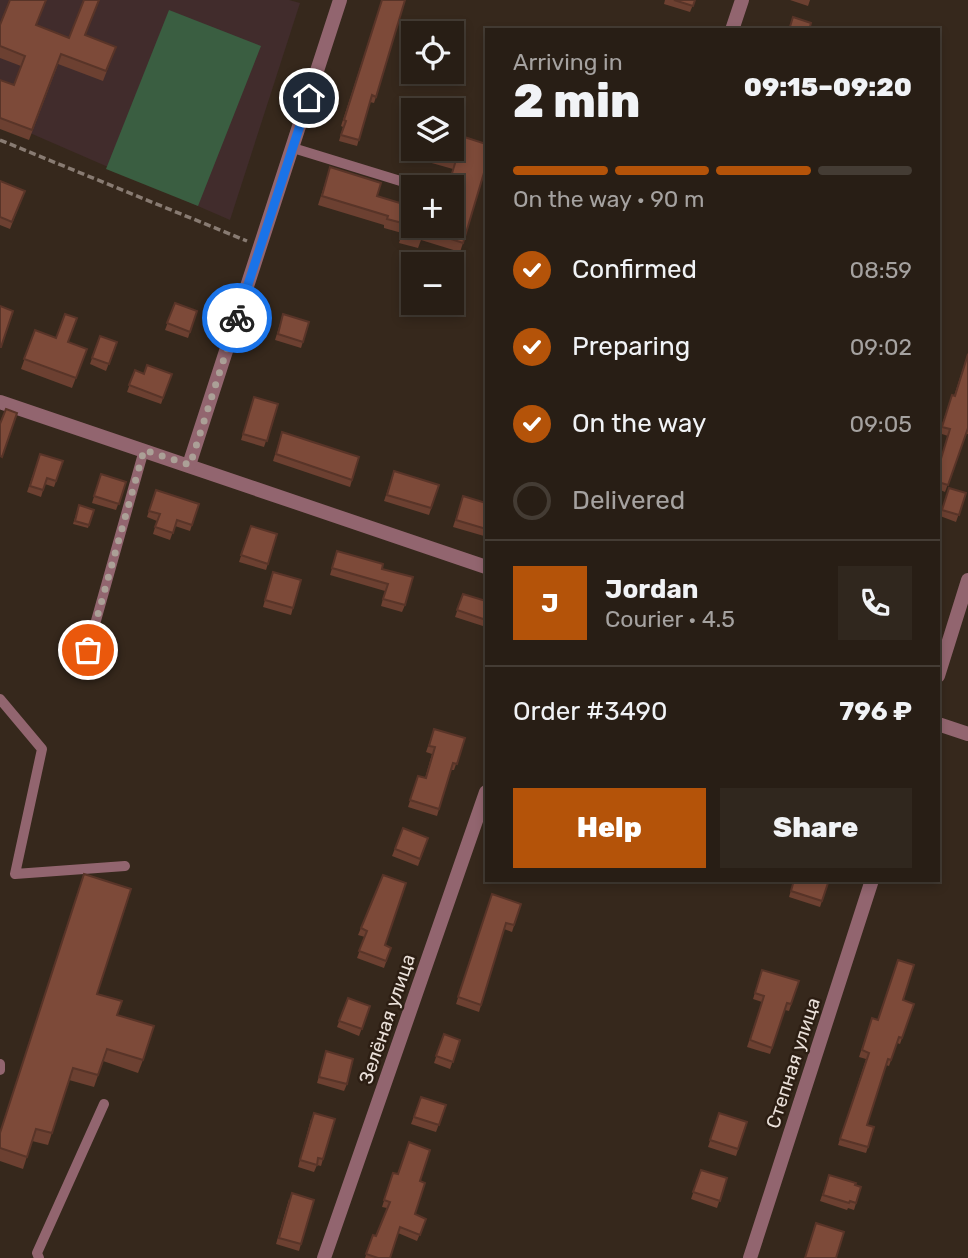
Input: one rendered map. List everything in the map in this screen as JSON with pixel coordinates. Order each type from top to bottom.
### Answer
[{"type":"street","points":[[190,465],[340,0]]},
{"type":"street","points":[[733,28],[742,0]]},
{"type":"street","points":[[0,402],[485,567]]},
{"type":"street","points":[[940,670],[968,580]]},
{"type":"street","points":[[940,725],[968,734]]},
{"type":"street","name":"Зелёная улица","points":[[324,1258],[485,795]]},
{"type":"street","name":"Степная улица","points":[[750,1258],[871,882]]},
{"type":"lane","points":[[293,148],[401,181]]},
{"type":"lane","points":[[81,674],[144,450]]},
{"type":"lane","points":[[0,699],[42,749],[15,874],[125,866]]},
{"type":"lane","points":[[0,1064],[0,1070]]},
{"type":"lane","points":[[39,1258],[37,1253],[104,1104]]},
{"type":"path","points":[[0,140],[260,247]]},
{"type":"shaded area","points":[[0,0],[289,0],[300,3],[230,220],[0,120]]},
{"type":"green space","points":[[169,10],[261,46],[198,206],[106,169]]},
{"type":"building","points":[[10,0],[46,0],[36,25],[69,38],[84,0],[99,0],[85,35],[116,47],[106,71],[61,54],[32,130],[0,118],[0,80],[14,85],[25,56],[0,46],[0,25]]},
{"type":"building","points":[[382,0],[405,0],[376,97],[372,95],[359,140],[341,135]]},
{"type":"building","points":[[674,0],[695,0],[693,6]]},
{"type":"building","points":[[793,17],[811,23],[810,28],[790,28]]},
{"type":"building","points":[[464,137],[485,144],[485,169],[463,243],[448,238],[464,238],[464,175],[452,175],[456,161],[464,161]]},
{"type":"building","points":[[330,167],[381,183],[377,196],[401,203],[401,223],[387,219],[388,216],[322,196]]},
{"type":"building","points":[[0,181],[25,191],[12,222],[0,217]]},
{"type":"building","points":[[175,303],[197,311],[190,332],[167,323]]},
{"type":"building","points":[[0,306],[13,311],[1,347],[0,347]]},
{"type":"building","points":[[65,314],[77,318],[68,342],[87,349],[76,378],[24,359],[35,330],[56,338]]},
{"type":"building","points":[[283,314],[309,322],[303,342],[278,334]]},
{"type":"building","points":[[100,336],[117,342],[109,364],[92,358]]},
{"type":"building","points":[[968,354],[968,428],[948,485],[940,483],[940,462],[950,429],[942,427],[952,395],[955,396]]},
{"type":"building","points":[[147,365],[172,374],[163,398],[129,385],[135,370],[144,374]]},
{"type":"building","points":[[254,397],[278,404],[267,441],[243,434]]},
{"type":"building","points":[[6,409],[17,413],[2,457],[0,424]]},
{"type":"building","points":[[282,432],[359,457],[352,480],[276,454]]},
{"type":"building","points":[[40,454],[63,461],[56,481],[47,478],[43,490],[30,486]]},
{"type":"building","points":[[394,471],[439,485],[431,508],[387,495]]},
{"type":"building","points":[[101,474],[126,482],[119,504],[94,496]]},
{"type":"building","points":[[949,488],[966,493],[959,515],[942,510]]},
{"type":"building","points":[[156,490],[199,504],[192,525],[177,520],[173,533],[155,527],[160,514],[149,511]]},
{"type":"building","points":[[463,496],[485,503],[485,529],[456,520]]},
{"type":"building","points":[[79,505],[94,510],[89,525],[75,521]]},
{"type":"building","points":[[251,526],[277,534],[268,564],[241,555]]},
{"type":"building","points":[[337,551],[383,564],[382,569],[413,577],[405,605],[383,599],[388,584],[332,568]]},
{"type":"building","points":[[273,572],[301,580],[293,608],[265,600]]},
{"type":"building","points":[[463,594],[485,601],[485,620],[457,610]]},
{"type":"building","points":[[434,729],[465,738],[457,764],[453,763],[439,809],[410,800],[418,776],[426,778],[435,747],[429,746]]},
{"type":"building","points":[[403,828],[428,838],[420,859],[395,849]]},
{"type":"building","points":[[84,874],[131,889],[97,994],[122,1001],[117,1015],[154,1026],[143,1060],[107,1049],[98,1075],[73,1068],[52,1133],[36,1129],[27,1157],[0,1148],[0,1133]]},
{"type":"building","points":[[383,875],[406,883],[385,945],[391,948],[386,961],[359,951],[367,931],[361,928]]},
{"type":"building","points":[[793,882],[828,882],[822,901],[791,891]]},
{"type":"building","points":[[492,894],[521,904],[514,925],[506,923],[481,1005],[458,997]]},
{"type":"building","points":[[898,960],[914,965],[903,1000],[914,1004],[902,1038],[899,1037],[891,1060],[888,1059],[867,1125],[874,1127],[868,1147],[840,1139],[869,1053],[862,1050],[872,1018],[878,1020]]},
{"type":"building","points":[[762,970],[799,981],[791,1004],[787,1003],[772,1048],[750,1040],[764,996],[755,993]]},
{"type":"building","points":[[348,998],[370,1006],[362,1029],[339,1021]]},
{"type":"building","points":[[444,1034],[460,1040],[453,1062],[436,1056]]},
{"type":"building","points":[[326,1051],[353,1059],[347,1084],[319,1077]]},
{"type":"building","points":[[421,1097],[446,1105],[439,1125],[414,1117]]},
{"type":"building","points":[[314,1113],[335,1119],[323,1159],[318,1158],[317,1165],[300,1160]]},
{"type":"building","points":[[719,1113],[747,1122],[738,1149],[710,1140]]},
{"type":"building","points":[[409,1142],[430,1150],[420,1181],[425,1183],[415,1214],[426,1219],[420,1235],[400,1227],[390,1258],[378,1258],[366,1254],[390,1202],[384,1200],[393,1173],[398,1174]]},
{"type":"building","points":[[701,1170],[727,1178],[720,1201],[693,1192]]},
{"type":"building","points":[[829,1175],[861,1187],[856,1203],[823,1195]]},
{"type":"building","points":[[292,1193],[314,1200],[301,1244],[279,1238]]},
{"type":"building","points":[[816,1223],[844,1232],[836,1258],[805,1258]]},
{"type":"way so far","points":[[88,650],[144,450],[190,465],[237,318]]},
{"type":"route","points":[[237,318],[309,98]]}]
